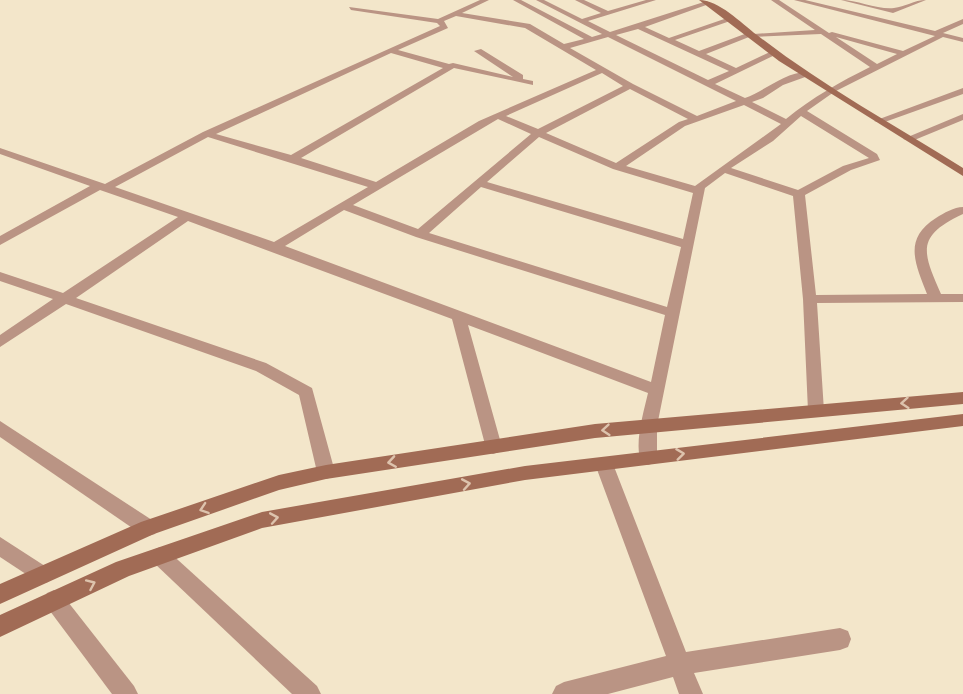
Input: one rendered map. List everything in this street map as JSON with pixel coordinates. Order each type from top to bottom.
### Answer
[{"type":"main road","points":[[705,2],[805,74],[963,173]]},
{"type":"main road","points":[[0,594],[148,528],[279,483],[326,472],[595,431],[963,398]]},
{"type":"main road","points":[[0,626],[123,569],[262,520],[525,473],[963,420]]},
{"type":"street","points":[[439,21],[486,0]]},
{"type":"street","points":[[516,0],[592,40]]},
{"type":"street","points":[[539,0],[789,124]]},
{"type":"street","points":[[578,0],[609,14]]},
{"type":"street","points":[[620,0],[634,6]]},
{"type":"street","points":[[582,21],[653,0]]},
{"type":"street","points":[[774,0],[877,68]]},
{"type":"street","points":[[797,0],[963,40]]},
{"type":"street","points":[[830,8],[847,0],[893,11],[923,0]]},
{"type":"street","points":[[563,47],[639,27],[705,2]]},
{"type":"street","points":[[0,241],[207,134],[445,26],[439,21],[351,4]]},
{"type":"street","points":[[455,14],[527,26],[630,86],[696,119]]},
{"type":"street","points":[[669,40],[730,18]]},
{"type":"street","points":[[648,459],[648,426],[700,188],[723,169],[789,124],[812,102],[963,21]]},
{"type":"street","points":[[639,27],[736,71]]},
{"type":"street","points":[[700,54],[751,35],[820,31],[905,54]]},
{"type":"street","points":[[391,51],[450,67]]},
{"type":"street","points":[[478,51],[548,94]]},
{"type":"street","points":[[707,84],[775,53]]},
{"type":"street","points":[[292,159],[453,65],[530,83]]},
{"type":"street","points":[[275,247],[498,116],[602,70]]},
{"type":"street","points":[[617,167],[682,124],[760,96],[780,83],[805,74]]},
{"type":"street","points":[[420,234],[536,134],[630,86]]},
{"type":"street","points":[[879,122],[963,91]]},
{"type":"street","points":[[723,169],[799,194],[847,168],[875,160],[873,156],[801,112]]},
{"type":"street","points":[[498,116],[617,167],[699,191]]},
{"type":"street","points":[[908,139],[963,117]]},
{"type":"street","points":[[207,134],[377,186]]},
{"type":"street","points":[[0,151],[275,247],[656,390]]},
{"type":"street","points":[[479,183],[688,245]]},
{"type":"street","points":[[799,194],[810,299],[816,411]]},
{"type":"street","points":[[344,206],[420,234],[673,313]]},
{"type":"street","points":[[936,298],[923,268],[918,250],[919,243],[940,219],[961,210]]},
{"type":"street","points":[[0,342],[187,216]]},
{"type":"street","points":[[0,276],[261,367],[306,392],[326,472]]},
{"type":"street","points":[[810,299],[963,298]]},
{"type":"street","points":[[458,315],[493,447]]},
{"type":"street","points":[[0,428],[148,528]]},
{"type":"street","points":[[604,464],[691,694]]},
{"type":"street","points":[[0,546],[41,576]]},
{"type":"street","points":[[160,556],[309,694]]},
{"type":"street","points":[[54,600],[126,694]]},
{"type":"street","points":[[564,694],[680,664],[840,639]]}]
